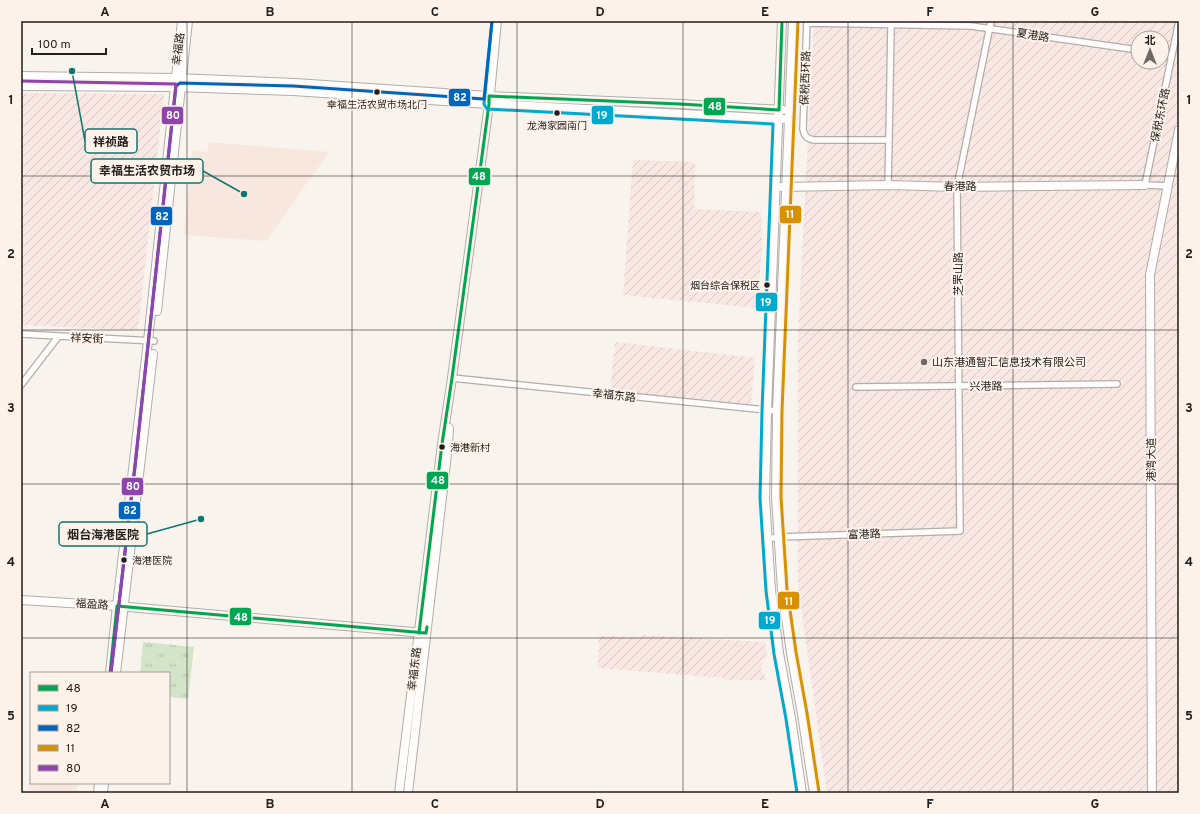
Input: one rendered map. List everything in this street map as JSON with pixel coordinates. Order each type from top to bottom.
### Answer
[{"type":"street","name":"幸福路","points":[[110,672],[139,475],[178,78],[182,21]]},
{"type":"street","name":"幸福路","points":[[178,78],[188,21]]},
{"type":"street","name":"幸福东路","points":[[408,793],[442,444],[489,104],[496,21]]},
{"type":"street","points":[[782,21],[767,411],[766,498],[771,590],[779,653],[791,718],[802,793]]},
{"type":"street","points":[[793,21],[777,411],[776,497],[782,590],[814,793]]},
{"type":"street","name":"芝罘山路","points":[[960,531],[957,186],[991,21]]},
{"type":"street","name":"保税东环路","points":[[1145,185],[1179,21]]},
{"type":"street","name":"夏港路","points":[[807,22],[971,26],[1130,49]]},
{"type":"street","name":"保税西环路","points":[[807,22],[804,135],[808,139],[814,140],[889,140]]},
{"type":"street","points":[[888,185],[891,25]]},
{"type":"street","points":[[21,76],[178,78],[295,83],[489,96],[790,110]]},
{"type":"street","points":[[21,86],[293,91],[489,104],[789,119]]},
{"type":"street","name":"港湾大道","points":[[1152,793],[1150,276],[1179,130]]},
{"type":"street","points":[[1145,185],[1168,186]]},
{"type":"street","name":"春港路","points":[[775,186],[1145,185]]},
{"type":"street","name":"祥安街","points":[[21,334],[151,341]]},
{"type":"street","points":[[21,385],[58,337]]},
{"type":"street","name":"幸福东路","points":[[452,378],[777,411]]},
{"type":"street","name":"兴港路","points":[[856,387],[1117,384]]},
{"type":"street","name":"富港路","points":[[768,538],[960,531]]},
{"type":"street","name":"福盈路","points":[[21,600],[120,606],[423,633]]},
{"type":"street","name":"幸福路","points":[[116,672],[120,606]]},
{"type":"street","name":"幸福东路","points":[[399,793],[423,633]]},
{"type":"shaded area","points":[[814,21],[1179,21],[1179,793],[827,793],[798,585],[798,333]]},
{"type":"shaded area","points":[[21,93],[164,94],[138,330],[21,325]]},
{"type":"shaded area","points":[[209,142],[329,152],[266,241],[184,235],[192,151],[207,152]]},
{"type":"shaded area","points":[[633,160],[695,162],[694,209],[761,212],[762,246],[757,308],[623,295]]},
{"type":"shaded area","points":[[615,342],[755,358],[751,404],[610,391]]},
{"type":"shaded area","points":[[642,635],[765,642],[767,659],[762,659],[763,667],[761,667],[762,673],[764,672],[766,680],[725,680],[724,678],[598,668],[599,636],[640,637]]},
{"type":"shaded area","points":[[30,773],[30,784],[77,784],[76,793],[28,790]]},
{"type":"green space","points":[[143,642],[194,647],[188,699],[170,697],[170,672],[140,672]]},
{"type":"transit line","name":"19","points":[[492,21],[484,104],[487,109],[773,124],[760,498],[766,591],[774,654],[786,719],[797,793]]},
{"type":"transit line","name":"82","points":[[111,672],[176,86],[180,83],[293,86],[484,99],[492,21]]},
{"type":"transit line","name":"48","points":[[419,633],[442,444],[489,96],[680,104],[779,110],[782,21]]},
{"type":"transit line","name":"11","points":[[798,21],[782,411],[781,497],[787,589],[819,792]]},
{"type":"transit line","name":"80","points":[[21,81],[176,84],[135,466],[111,672]]},
{"type":"transit line","name":"48","points":[[110,672],[117,606],[426,633],[427,627]]},
{"type":"place","name":"祥祯路","points":[[72,71]]},
{"type":"place","name":"幸福生活农贸市场北门","points":[[377,92]]},
{"type":"place","name":"龙海家园南门","points":[[557,113]]},
{"type":"place","name":"幸福生活农贸市场","points":[[244,194]]},
{"type":"place","name":"烟台综合保税区","points":[[767,285]]},
{"type":"place","name":"山东港通智汇信息技术有限公司","points":[[924,362]]},
{"type":"place","name":"海港新村","points":[[442,447]]},
{"type":"place","name":"烟台海港医院","points":[[201,519]]},
{"type":"place","name":"海港医院","points":[[124,560]]}]
